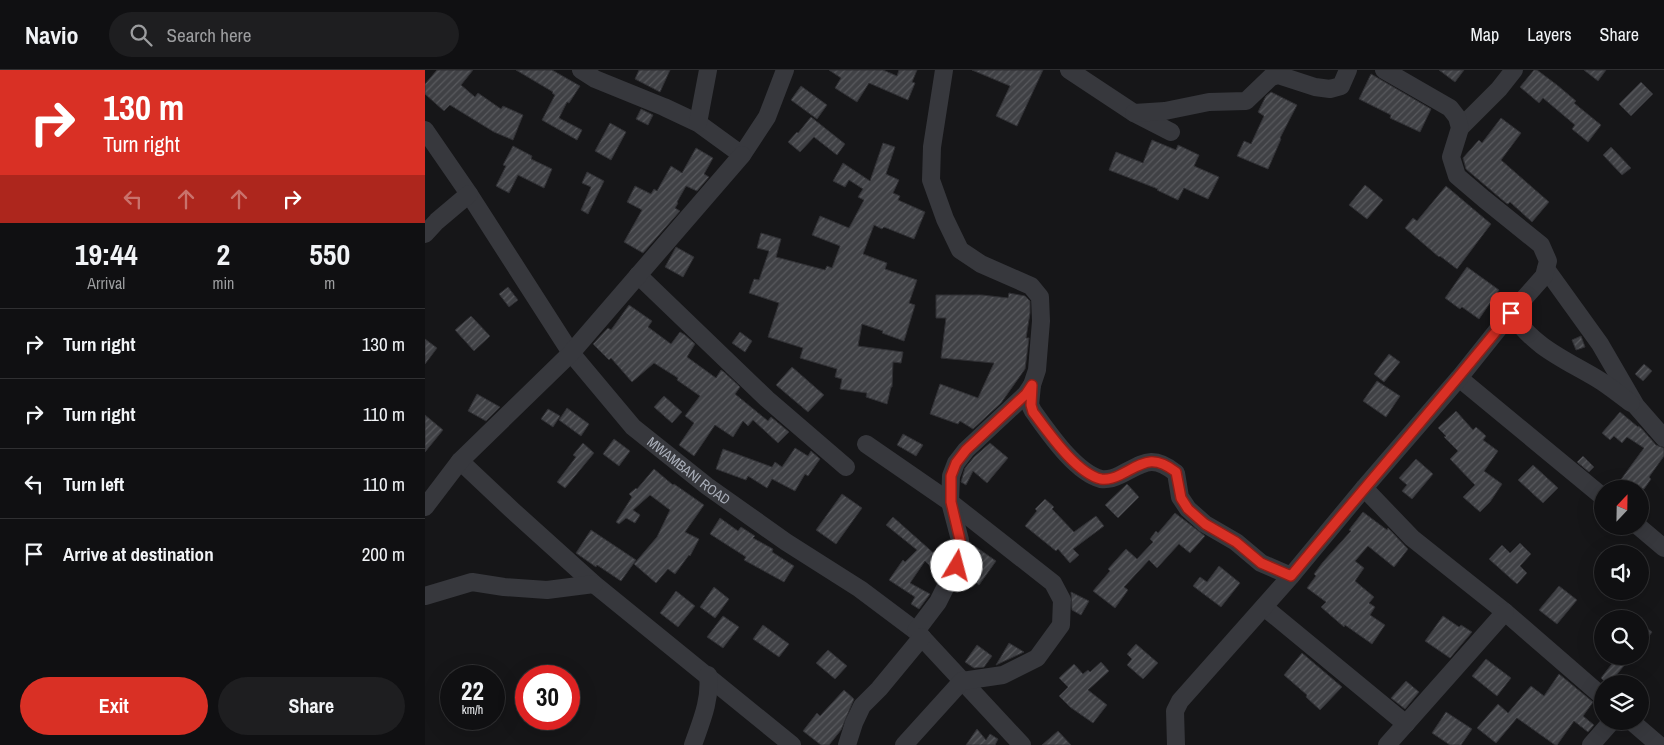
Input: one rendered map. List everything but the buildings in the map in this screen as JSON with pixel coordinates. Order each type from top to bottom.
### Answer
[{"type":"street","points":[[581,70],[595,79],[698,123],[742,155]]},
{"type":"street","points":[[698,123],[708,70]]},
{"type":"street","points":[[425,507],[461,461],[571,353],[742,155],[767,117],[785,70]]},
{"type":"street","points":[[847,745],[862,706],[879,689],[919,634],[957,566],[960,554],[960,540],[951,502],[951,476],[960,457],[1026,394],[1032,385],[1037,370],[1041,321],[1040,297],[1031,286],[981,264],[960,250],[945,219],[931,180],[932,147],[943,70]]},
{"type":"street","points":[[1069,70],[1134,113],[1171,132]]},
{"type":"street","points":[[1134,113],[1165,112],[1209,102],[1247,101],[1271,77],[1277,75],[1315,87],[1330,89],[1341,86],[1348,70]]},
{"type":"street","points":[[1384,70],[1450,108],[1457,117],[1460,128]]},
{"type":"street","points":[[1176,745],[1175,711],[1180,701],[1291,576],[1544,276],[1548,261],[1541,245],[1457,176],[1451,157],[1460,128],[1499,89],[1514,70]]},
{"type":"street","name":"MWAMBANI ROAD","points":[[425,130],[469,194],[571,353],[633,427],[707,486],[785,542],[859,589],[919,634],[1022,745]]},
{"type":"street","points":[[425,234],[437,221],[469,194]]},
{"type":"street","points":[[1546,269],[1600,344],[1636,406],[1664,438]]},
{"type":"street","points":[[638,275],[767,398],[846,467]]},
{"type":"street","points":[[1511,313],[1521,328],[1538,344],[1597,378],[1664,427]]},
{"type":"street","points":[[1459,378],[1594,490]]},
{"type":"street","points":[[1032,385],[1031,405],[1033,412],[1073,462],[1091,475],[1103,479],[1112,478],[1145,462],[1153,461],[1165,464],[1176,472],[1181,498],[1188,509],[1205,524],[1236,542],[1261,563],[1291,576]]},
{"type":"street","points":[[866,444],[951,502],[1053,583],[1062,600],[1061,625],[1037,658],[1003,675],[962,681],[904,745]]},
{"type":"street","points":[[461,461],[594,584],[792,745]]},
{"type":"street","points":[[1364,488],[1412,538],[1505,612],[1594,689]]},
{"type":"street","points":[[1649,535],[1664,548]]},
{"type":"street","points":[[425,596],[472,582],[547,590],[594,584]]},
{"type":"street","points":[[1264,607],[1406,724]]},
{"type":"street","points":[[1387,745],[1505,612]]},
{"type":"street","points":[[693,745],[710,689],[708,675]]},
{"type":"street","points":[[1591,745],[1604,730]]},
{"type":"street","points":[[1642,730],[1659,745]]},
{"type":"route","points":[[957,566],[960,554],[960,540],[951,502],[951,476],[956,463],[966,450],[1026,394],[1032,385],[1031,405],[1033,412],[1073,462],[1091,475],[1103,479],[1112,478],[1145,462],[1153,461],[1165,464],[1176,472],[1181,498],[1188,509],[1205,524],[1236,542],[1261,563],[1291,576],[1459,378],[1511,313]]}]
